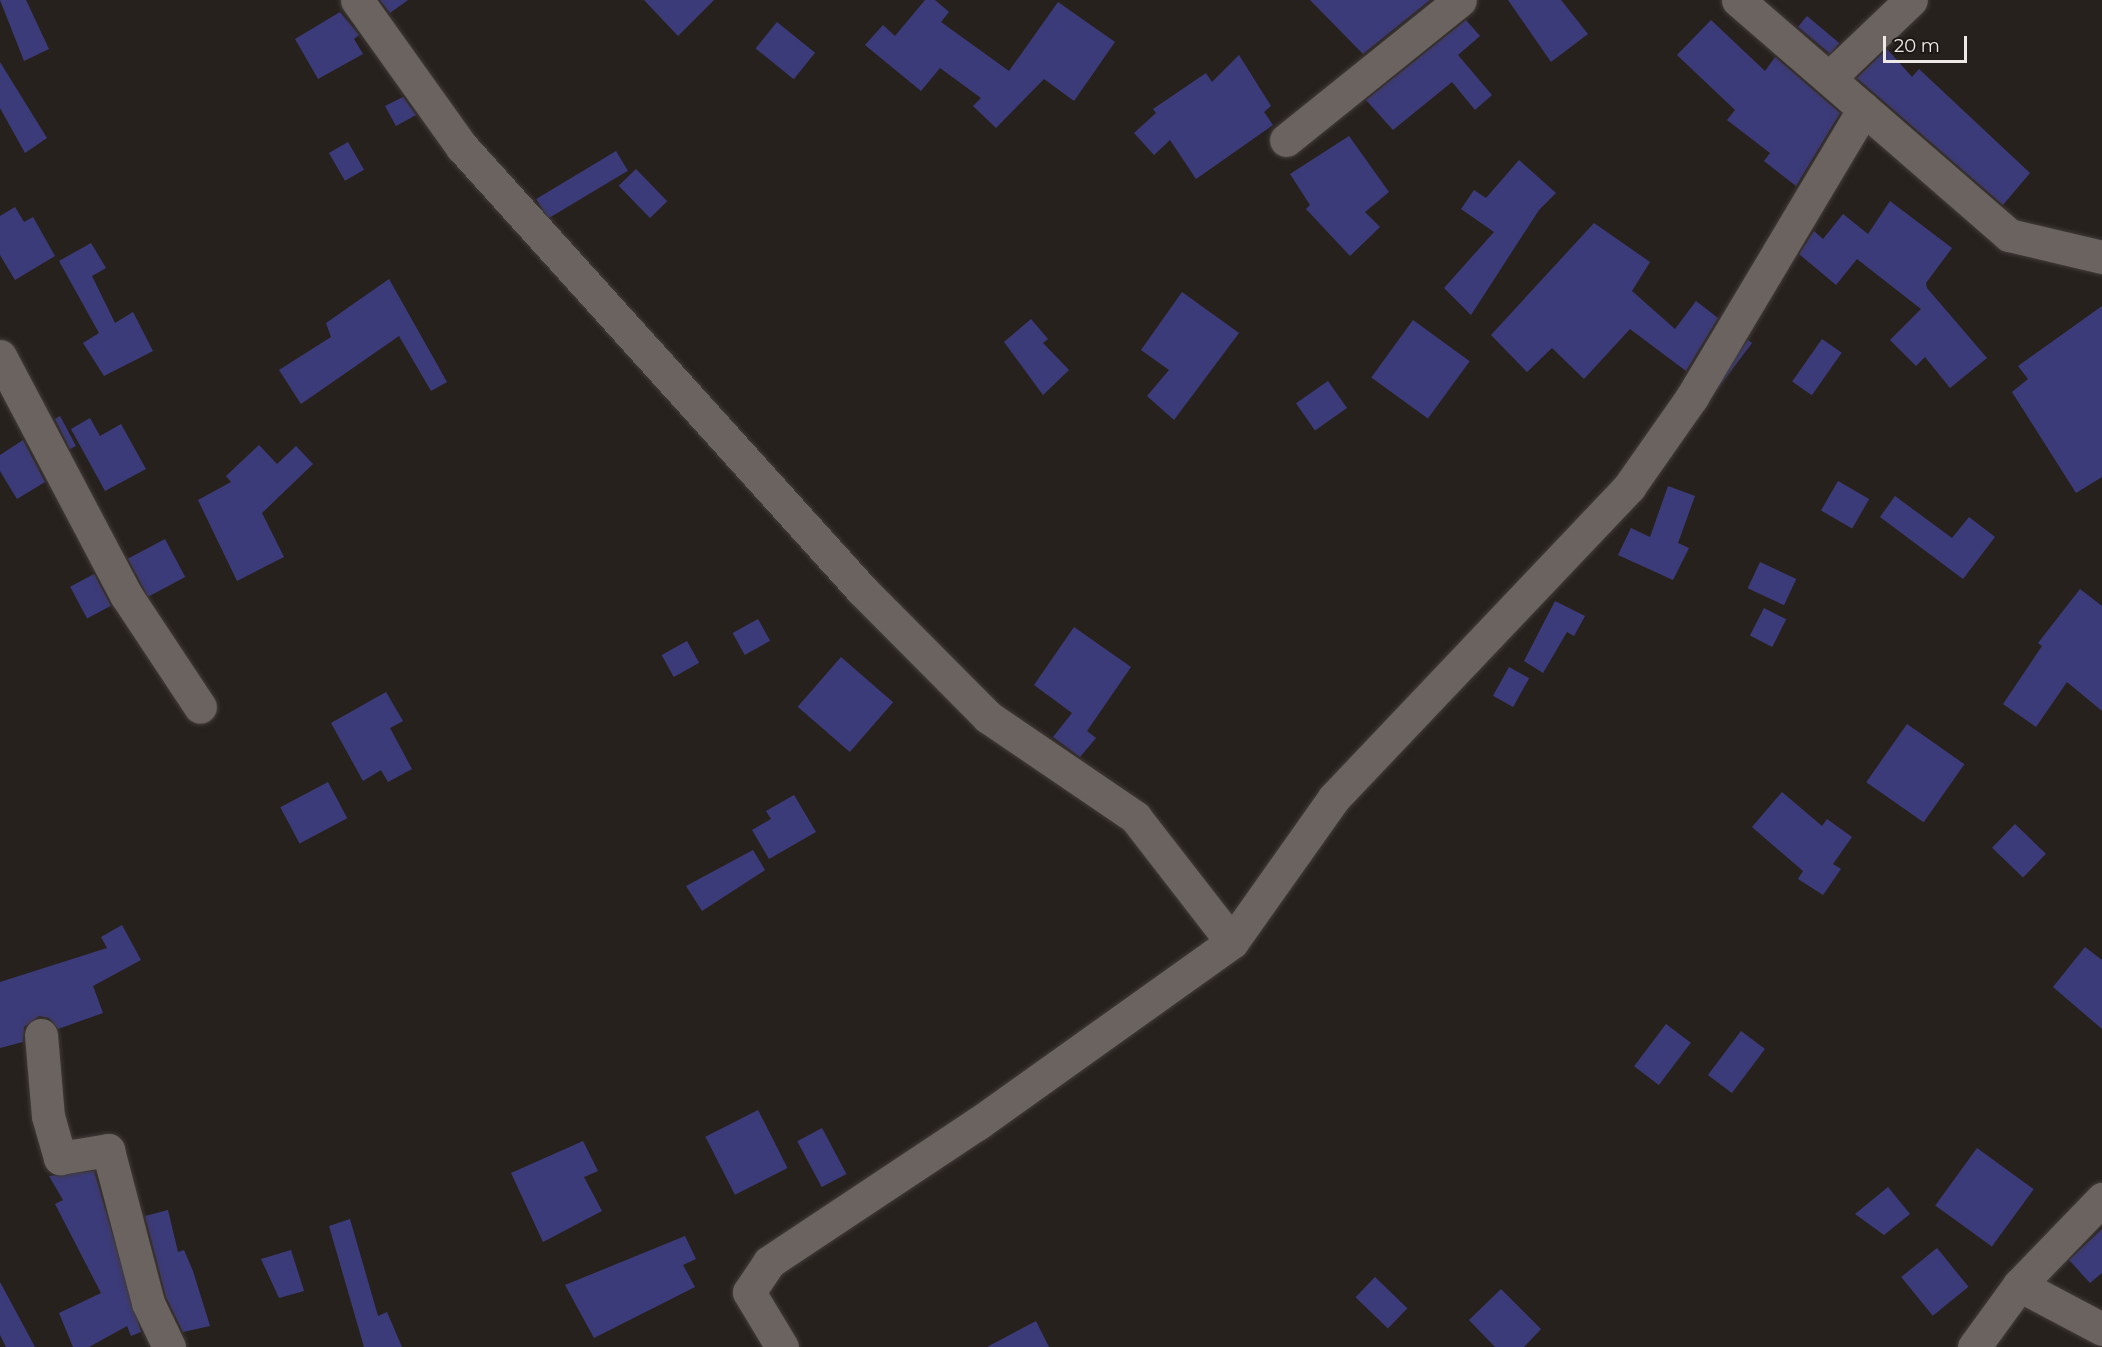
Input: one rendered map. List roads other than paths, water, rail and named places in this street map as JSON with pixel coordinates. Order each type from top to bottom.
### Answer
[{"type":"street","points":[[357,0],[462,147],[862,590],[988,717],[1135,817],[1232,942]]},
{"type":"street","points":[[1286,140],[1460,0]]},
{"type":"street","points":[[1738,0],[2010,235],[2102,257]]},
{"type":"street","points":[[1829,78],[1911,0]]},
{"type":"street","points":[[782,1347],[749,1292],[769,1262],[977,1124],[1232,942],[1334,798],[1629,487],[1692,397],[1864,109]]},
{"type":"street","points":[[0,356],[126,595],[200,707]]},
{"type":"street","points":[[41,1035],[48,1116],[60,1158],[108,1150],[148,1303],[169,1347]]},
{"type":"street","points":[[1974,1347],[2019,1285],[2102,1199]]},
{"type":"street","points":[[2019,1285],[2102,1329]]}]
